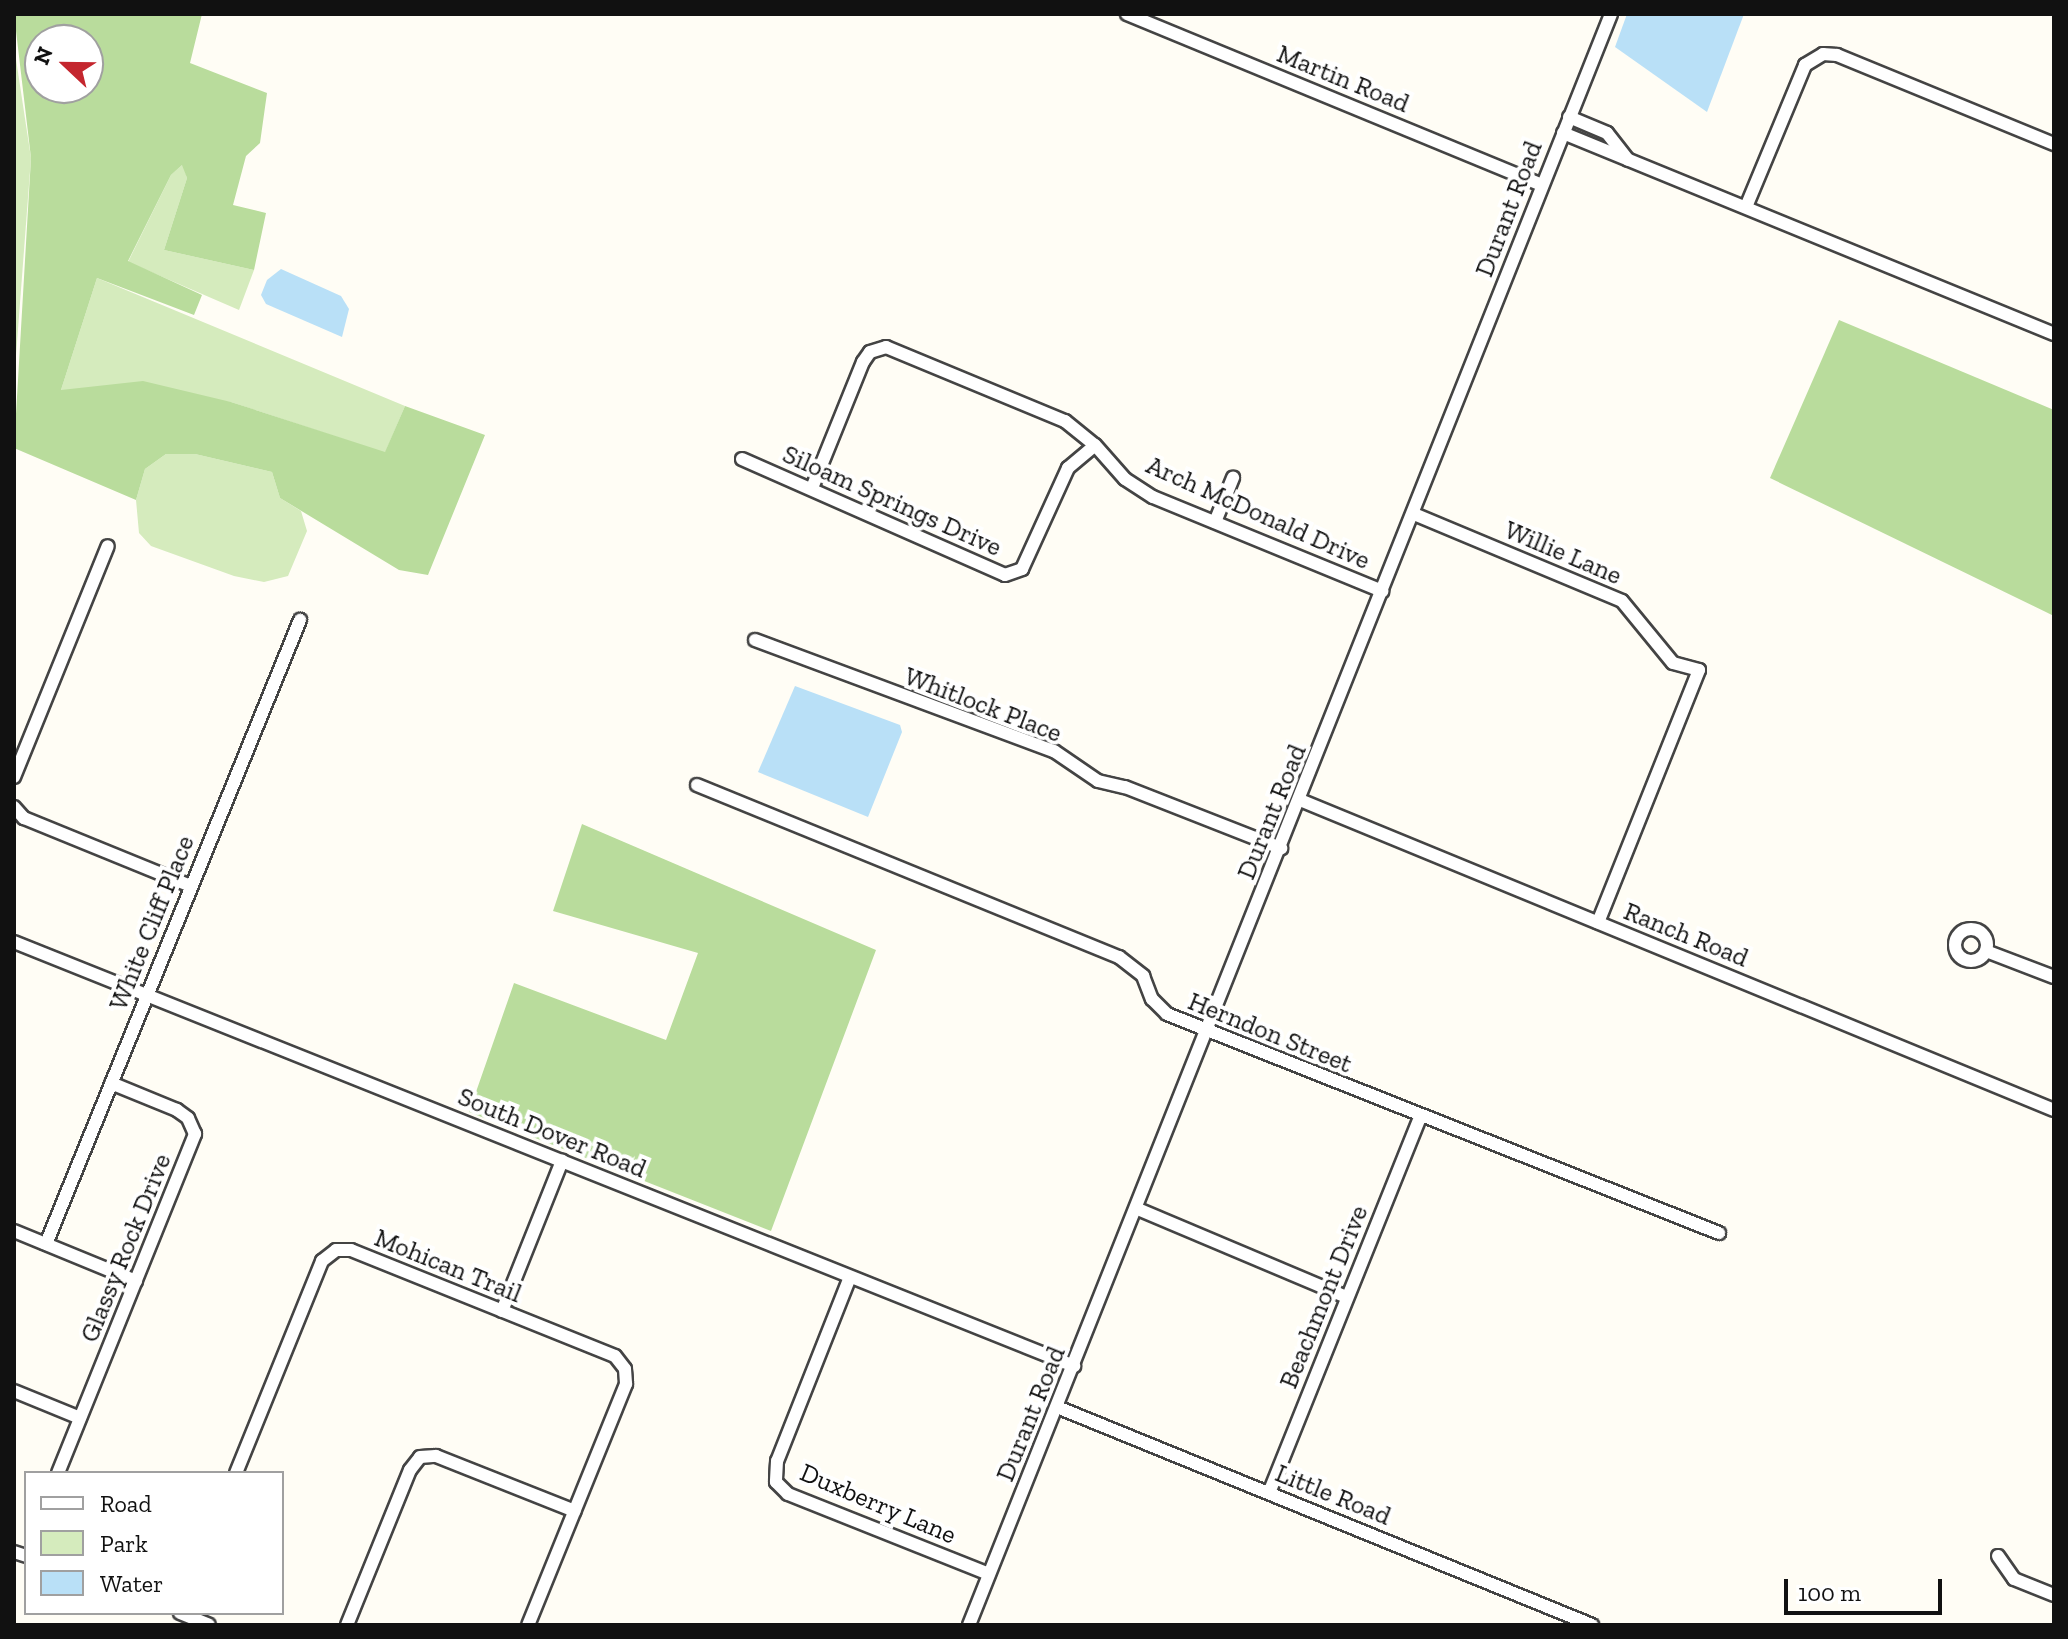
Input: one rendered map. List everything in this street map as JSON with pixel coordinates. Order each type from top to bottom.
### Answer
[{"type":"street","name":"Martin Road","points":[[1127,14],[1542,185]]},
{"type":"street","name":"Durant Road","points":[[969,1625],[1138,1209],[1611,14]]},
{"type":"street","points":[[1746,207],[1805,65],[1823,54],[1837,55],[2054,144]]},
{"type":"street","points":[[1569,117],[1607,133],[1628,160]]},
{"type":"street","points":[[1563,133],[2054,334]]},
{"type":"street","name":"Arch McDonald Drive","points":[[812,488],[863,362],[880,347],[1031,405],[1095,445],[1140,490],[1382,591]]},
{"type":"street","name":"Siloam Springs Drive","points":[[742,459],[812,488],[914,539],[1005,575],[1022,569],[1068,468],[1095,445]]},
{"type":"street","points":[[1215,522],[1233,478]]},
{"type":"street","name":"Willie Lane","points":[[1414,514],[1622,601],[1673,663],[1699,670],[1598,923]]},
{"type":"street","points":[[14,777],[108,546]]},
{"type":"street","name":"White Cliff Place","points":[[46,1244],[300,620]]},
{"type":"street","name":"Whitlock Place","points":[[755,640],[1054,751],[1098,781],[1125,787],[1281,848]]},
{"type":"street","name":"Herndon Street","points":[[697,785],[1119,957],[1143,976],[1152,999],[1167,1014],[1420,1118],[1719,1233]]},
{"type":"street","name":"Ranch Road","points":[[1300,800],[2054,1110]]},
{"type":"street","points":[[14,807],[24,818],[191,886]]},
{"type":"street","name":"South Dover Road","points":[[14,942],[1074,1366]]},
{"type":"street","points":[[1986,951],[2054,977]]},
{"type":"street","name":"Glassy Rock Drive","points":[[59,1471],[195,1134],[188,1118],[177,1110],[111,1083]]},
{"type":"street","name":"Beachmont Drive","points":[[1269,1493],[1420,1118]]},
{"type":"street","points":[[502,1311],[562,1161]]},
{"type":"street","points":[[1138,1209],[1346,1297]]},
{"type":"street","points":[[14,1231],[136,1281]]},
{"type":"street","name":"Mohican Trail","points":[[237,1471],[322,1261],[336,1250],[351,1250],[615,1356],[625,1369],[626,1384],[528,1625]]},
{"type":"street","name":"Duxberry Lane","points":[[850,1277],[777,1461],[776,1482],[788,1494],[989,1574]]},
{"type":"street","points":[[14,1391],[80,1418]]},
{"type":"street","name":"Little Road","points":[[1057,1407],[1592,1625]]},
{"type":"street","points":[[347,1625],[410,1470],[420,1457],[436,1456],[575,1511]]},
{"type":"street","points":[[1998,1556],[2014,1579],[2054,1595]]},
{"type":"street","points":[[185,1615],[209,1625]]},
{"type":"green space","points":[[14,14],[202,14],[190,63],[267,93],[260,143],[246,156],[233,205],[266,213],[254,270],[164,250],[187,178],[182,165],[171,175],[128,261],[202,295],[194,315],[97,278],[61,390],[143,381],[231,402],[385,452],[405,406],[485,435],[428,575],[399,570],[280,498],[272,472],[195,454],[166,454],[145,469],[136,500],[14,448],[31,158],[25,104],[104,104],[104,24],[24,24],[24,99]]},
{"type":"green space","points":[[14,46],[31,158],[14,382]]},
{"type":"green space","points":[[183,164],[187,178],[164,250],[254,270],[239,310],[128,262],[171,175]]},
{"type":"green space","points":[[97,278],[405,406],[385,453],[231,402],[61,390]]},
{"type":"green space","points":[[1839,320],[2054,410],[2054,616],[1770,478]]},
{"type":"green space","points":[[166,454],[195,454],[272,472],[280,498],[301,511],[307,531],[288,576],[264,582],[234,576],[151,546],[139,533],[136,500],[145,469]]},
{"type":"green space","points":[[582,824],[876,950],[771,1231],[469,1112],[514,983],[666,1040],[698,953],[553,911]]},
{"type":"water","points":[[1627,14],[1744,14],[1707,112],[1615,47]]},
{"type":"water","points":[[281,269],[341,296],[349,309],[342,337],[266,304],[261,295],[267,280]]},
{"type":"water","points":[[795,686],[900,725],[902,732],[868,817],[758,772]]}]
